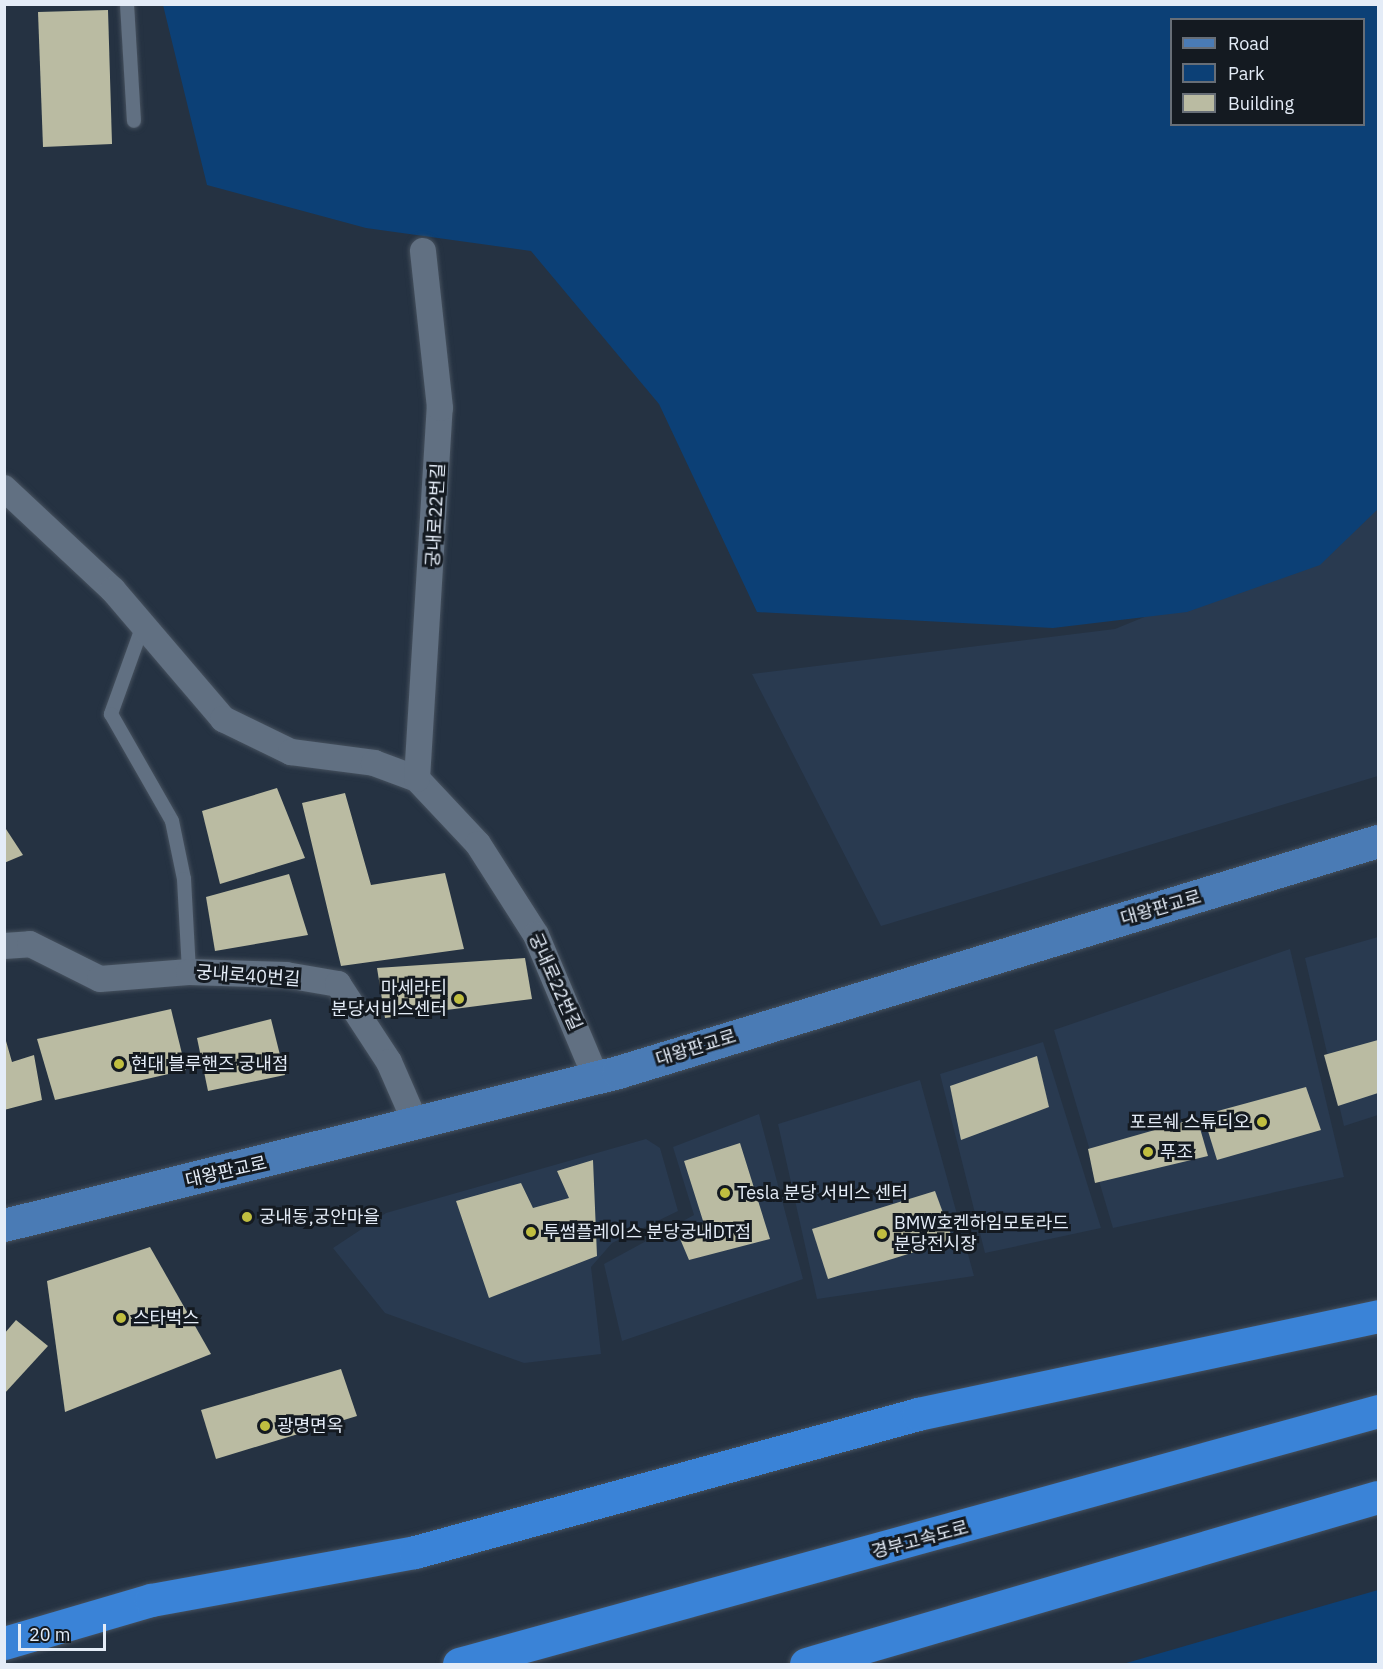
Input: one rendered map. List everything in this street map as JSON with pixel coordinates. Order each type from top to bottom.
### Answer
[{"type":"highway","points":[[4,1643],[151,1600],[415,1552],[918,1413],[1378,1316]]},
{"type":"highway","name":"경부고속도로","points":[[459,1665],[1378,1411]]},
{"type":"highway","points":[[806,1665],[1378,1497]]},
{"type":"main road","name":"대왕판교로","points":[[4,1224],[417,1126],[596,1078],[1378,841]]},
{"type":"street","name":"궁내로22번길","points":[[417,779],[440,408],[423,251]]},
{"type":"street","name":"궁내로22번길","points":[[4,488],[143,625],[223,719],[291,752],[374,763],[417,779],[478,844],[536,935],[596,1078]]},
{"type":"street","name":"궁내로40번길","points":[[4,946],[30,944],[100,979],[189,972],[286,975],[338,984],[388,1062],[417,1126]]},
{"type":"lane","points":[[127,4],[134,121]]},
{"type":"lane","points":[[143,625],[111,714],[172,821],[184,879],[189,972]]},
{"type":"shaded area","points":[[1378,490],[1378,776],[881,926],[752,674],[1115,629],[1291,557]]},
{"type":"shaded area","points":[[1378,937],[1378,1115],[1344,1126],[1305,958]]},
{"type":"shaded area","points":[[1290,949],[1344,1177],[1113,1228],[1054,1030]]},
{"type":"shaded area","points":[[1043,1042],[1101,1228],[985,1253],[940,1074]]},
{"type":"shaded area","points":[[920,1080],[974,1276],[817,1299],[778,1124]]},
{"type":"shaded area","points":[[759,1114],[803,1279],[622,1341],[604,1264],[694,1215],[673,1147]]},
{"type":"shaded area","points":[[646,1139],[660,1148],[678,1211],[612,1243],[591,1267],[601,1354],[524,1363],[385,1313],[333,1248],[386,1213]]},
{"type":"green space","points":[[163,5],[1378,5],[1378,509],[1320,565],[1187,612],[1053,628],[757,612],[659,404],[531,251],[366,228],[207,185]]},
{"type":"green space","points":[[1378,1590],[1378,1664],[1123,1664]]},
{"type":"building","points":[[108,10],[112,144],[43,147],[38,12]]},
{"type":"building","points":[[277,788],[305,858],[220,884],[202,811]]},
{"type":"building","points":[[345,793],[371,885],[445,873],[464,949],[341,966],[302,803]]},
{"type":"building","points":[[4,826],[23,855],[4,863]]},
{"type":"building","points":[[289,874],[308,935],[215,951],[206,897]]},
{"type":"building","points":[[525,958],[532,999],[385,1018],[377,968]]},
{"type":"building","points":[[171,1009],[186,1070],[55,1100],[37,1039]]},
{"type":"building","points":[[271,1019],[285,1075],[208,1091],[197,1038]]},
{"type":"building","points":[[4,1034],[12,1062],[34,1055],[42,1100],[4,1110]]},
{"type":"building","points":[[1378,1040],[1378,1093],[1338,1106],[1324,1055]]},
{"type":"building","points":[[1037,1056],[1049,1107],[961,1140],[950,1086]]},
{"type":"building","name":"포르쉐 스튜디오","points":[[1306,1087],[1321,1130],[1217,1160],[1203,1115]]},
{"type":"building","name":"푸조","points":[[1197,1118],[1208,1156],[1095,1183],[1088,1149]]},
{"type":"building","name":"Tesla 분당 서비스 센터","points":[[740,1143],[770,1239],[689,1260],[678,1234],[704,1224],[684,1161]]},
{"type":"building","name":"투썸플레이스 분당궁내DT점","points":[[593,1160],[597,1256],[489,1298],[456,1201],[521,1183],[533,1208],[569,1198],[557,1171]]},
{"type":"building","name":"BMW호켄하임모토라드 분당전시장","points":[[935,1191],[953,1240],[828,1279],[812,1229]]},
{"type":"building","name":"스타벅스","points":[[150,1247],[211,1354],[65,1412],[47,1281]]},
{"type":"building","points":[[16,1320],[48,1346],[4,1394],[4,1334]]},
{"type":"building","points":[[341,1369],[357,1416],[216,1459],[201,1410]]},
{"type":"place","name":"마세라티 분당서비스센터","points":[[459,999]]},
{"type":"place","name":"현대 블루핸즈 궁내점","points":[[119,1064]]},
{"type":"place","name":"포르쉐 스튜디오","points":[[1262,1122]]},
{"type":"place","name":"푸조","points":[[1148,1152]]},
{"type":"place","name":"Tesla 분당 서비스 센터","points":[[725,1193]]},
{"type":"place","name":"궁내동,궁안마을","points":[[247,1217]]},
{"type":"place","name":"투썸플레이스 분당궁내DT점","points":[[531,1232]]},
{"type":"place","name":"BMW호켄하임모토라드 분당전시장","points":[[882,1234]]},
{"type":"place","name":"스타벅스","points":[[121,1318]]},
{"type":"place","name":"광명면옥","points":[[265,1426]]}]
